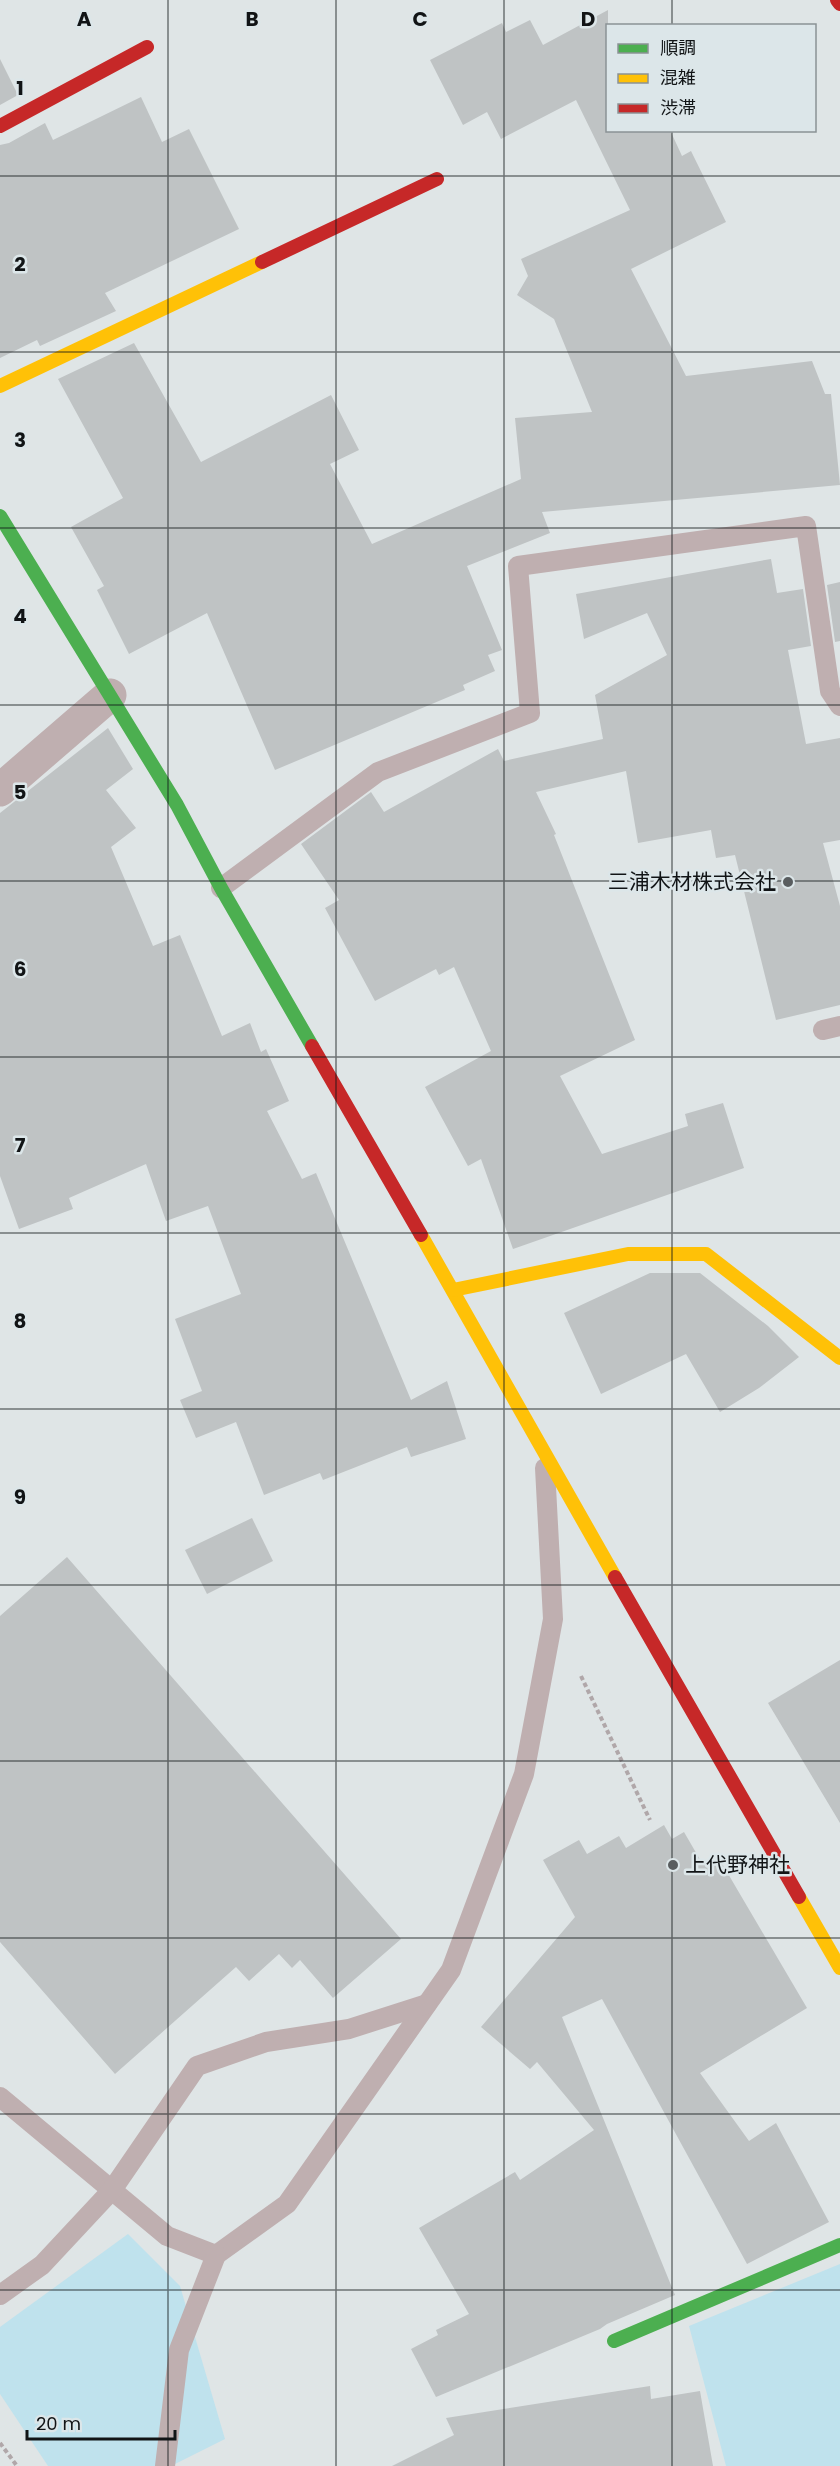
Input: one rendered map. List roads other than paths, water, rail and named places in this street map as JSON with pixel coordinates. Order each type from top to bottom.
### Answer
[{"type":"street","points":[[837,0],[840,4]]},
{"type":"street","points":[[0,126],[147,46]]},
{"type":"street","points":[[0,386],[437,179]]},
{"type":"street","points":[[0,516],[177,805],[221,888],[840,1968]]},
{"type":"street","points":[[0,790],[110,695]]},
{"type":"street","points":[[453,1290],[627,1254],[706,1254],[840,1358]]},
{"type":"street","points":[[614,2341],[840,2245]]},
{"type":"lane","points":[[221,888],[378,772],[531,713],[518,566],[806,526],[830,691],[840,706]]},
{"type":"lane","points":[[165,2466],[179,2350],[216,2255],[287,2204],[451,1970],[524,1774],[554,1618],[545,1456]]},
{"type":"lane","points":[[0,2295],[42,2265],[112,2190],[197,2066],[266,2042],[349,2029],[427,2004]]},
{"type":"lane","points":[[0,2097],[167,2236],[216,2255]]},
{"type":"place","name":"三浦木材株式会社","points":[[788,882]]},
{"type":"place","name":"上代野神社","points":[[673,1865]]}]
